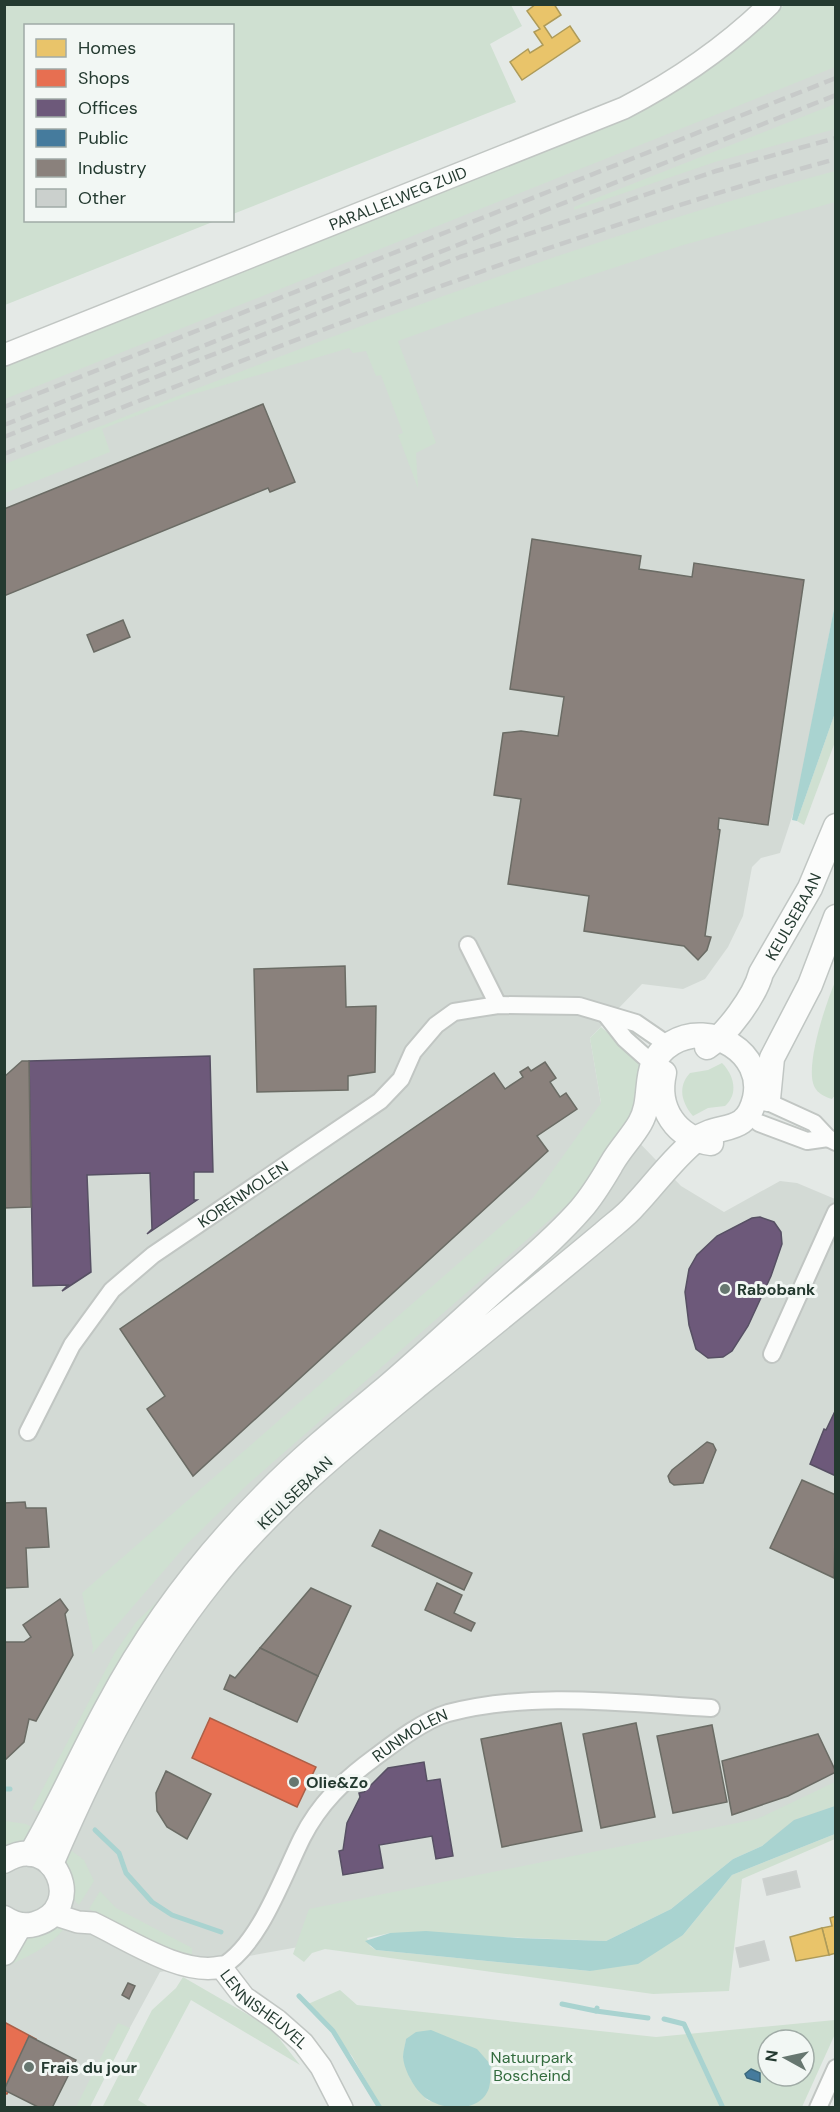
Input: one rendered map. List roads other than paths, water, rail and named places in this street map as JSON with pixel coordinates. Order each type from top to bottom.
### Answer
[{"type":"main road","name":"KEULSEBAAN","points":[[712,1037],[749,980],[761,973],[810,888],[836,826]]},
{"type":"main road","points":[[762,1070],[735,1047],[712,1037],[682,1038],[668,1046],[658,1069],[661,1095],[655,1105],[679,1129],[705,1141],[739,1138],[761,1107],[762,1070],[810,985],[815,965],[836,916]]},
{"type":"main road","points":[[658,1069],[669,1064],[678,1056],[704,1048],[712,1037]]},
{"type":"main road","name":"KEULSEBAAN","points":[[41,1859],[134,1661],[166,1613],[214,1551],[263,1496],[298,1463],[537,1253],[580,1211],[605,1179],[620,1170],[649,1132],[655,1105]]},
{"type":"main road","name":"KEULSEBAAN","points":[[41,1859],[135,1691],[178,1624],[242,1544],[325,1463],[637,1204],[652,1200],[705,1141]]},
{"type":"main road","points":[[4,1953],[12,1921],[38,1924],[57,1905],[60,1878],[41,1859],[18,1855],[5,1860]]},
{"type":"street","name":"PARALLELWEG ZUID","points":[[4,355],[624,108],[660,89],[716,53],[770,4]]},
{"type":"street","points":[[468,945],[498,1005]]},
{"type":"street","name":"KORENMOLEN","points":[[28,1432],[72,1345],[112,1290],[153,1255],[380,1101],[401,1079],[413,1052],[436,1025],[454,1012],[498,1005],[579,1006],[636,1023],[668,1046]]},
{"type":"street","points":[[607,1016],[625,1039],[658,1069]]},
{"type":"street","points":[[761,1107],[807,1141],[832,1140]]},
{"type":"street","points":[[761,1107],[814,1123],[832,1140]]},
{"type":"street","points":[[772,1354],[836,1212]]},
{"type":"street","name":"RUNMOLEN","points":[[221,1968],[236,1956],[255,1933],[307,1828],[327,1797],[399,1739],[446,1714],[489,1706],[562,1700],[711,1708]]},
{"type":"street","name":"LENNISHEUVEL","points":[[57,1905],[78,1922],[93,1923],[184,1966],[210,1970],[221,1968],[244,1997],[277,2020],[303,2043],[321,2067],[342,2108]]},
{"type":"street","points":[[818,2108],[836,2068]]},
{"type":"water","points":[[835,604],[835,713],[797,821],[792,820]]},
{"type":"water","points":[[835,1806],[835,1834],[732,1875],[683,1935],[638,1964],[590,1971],[376,1950],[365,1941],[390,1933],[426,1931],[518,1938],[606,1941],[671,1909],[733,1859],[762,1846],[794,1820]]},
{"type":"water","points":[[431,2030],[477,2049],[491,2065],[489,2088],[479,2102],[463,2107],[436,2104],[424,2097],[416,2087],[404,2063],[406,2039],[416,2032]]},
{"type":"waterway","points":[[4,1789],[10,1789]]},
{"type":"waterway","points":[[95,1830],[119,1853],[126,1873],[152,1902],[172,1915],[221,1932]]},
{"type":"waterway","points":[[299,1996],[333,2031],[380,2108]]},
{"type":"waterway","points":[[562,2004],[596,2011]]},
{"type":"waterway","points":[[597,2008],[596,2011],[648,2018]]},
{"type":"waterway","points":[[664,2019],[684,2024],[723,2108]]},
{"type":"railway","points":[[4,407],[836,78]]},
{"type":"railway","points":[[4,425],[836,95]]},
{"type":"railway","points":[[4,437],[460,257],[716,171],[836,138]]},
{"type":"railway","points":[[4,454],[210,373],[520,258],[624,223],[836,159]]},
{"type":"place","name":"Rabobank","points":[[725,1289]]},
{"type":"place","name":"Olie&Zo","points":[[294,1782]]},
{"type":"place","name":"Frais du jour","points":[[29,2067]]},
{"type":"park label","name":"Natuurpark Boscheind","points":[[532,2066]]}]
